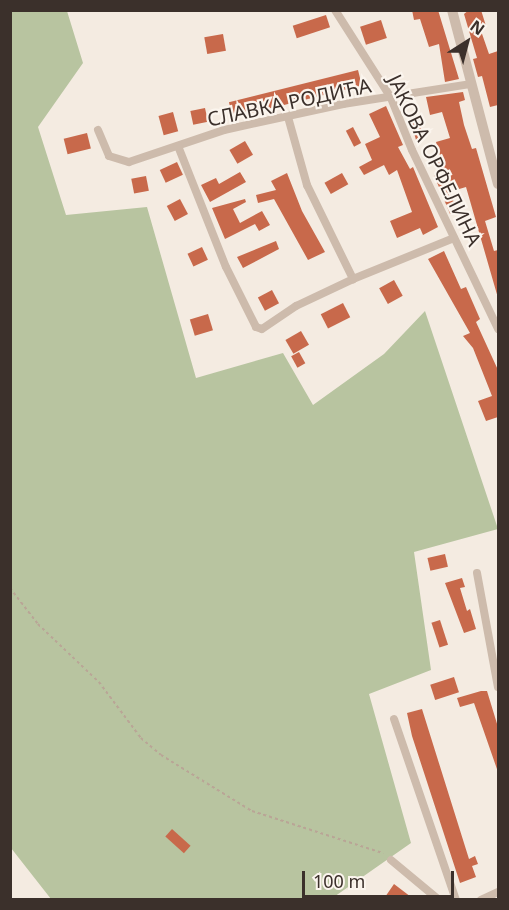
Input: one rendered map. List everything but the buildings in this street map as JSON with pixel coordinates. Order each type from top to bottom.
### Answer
[{"type":"street","name":"ЈАКОВА ОРФЕЛИНА","points":[[335,10],[391,98],[498,329]]},
{"type":"street","points":[[452,10],[471,84],[496,166],[498,184]]},
{"type":"street","name":"СЛАВКА РОДИЋА","points":[[98,130],[109,156],[129,162],[224,130],[471,84]]},
{"type":"street","points":[[288,117],[307,185],[353,279]]},
{"type":"street","points":[[178,146],[226,267],[256,327],[262,329],[296,306],[353,279],[454,238]]},
{"type":"street","points":[[477,573],[498,687]]},
{"type":"street","points":[[394,719],[456,900]]},
{"type":"street","points":[[391,860],[439,900]]},
{"type":"street","points":[[481,900],[498,892]]},
{"type":"path","points":[[10,588],[38,624],[99,682],[141,738],[161,755],[252,811],[364,845],[391,860]]},
{"type":"green space","points":[[11,11],[67,11],[83,63],[38,127],[66,215],[147,207],[196,378],[283,353],[313,405],[384,354],[425,311],[498,529],[414,552],[431,670],[369,694],[411,843],[331,899],[51,899],[11,848]]}]
